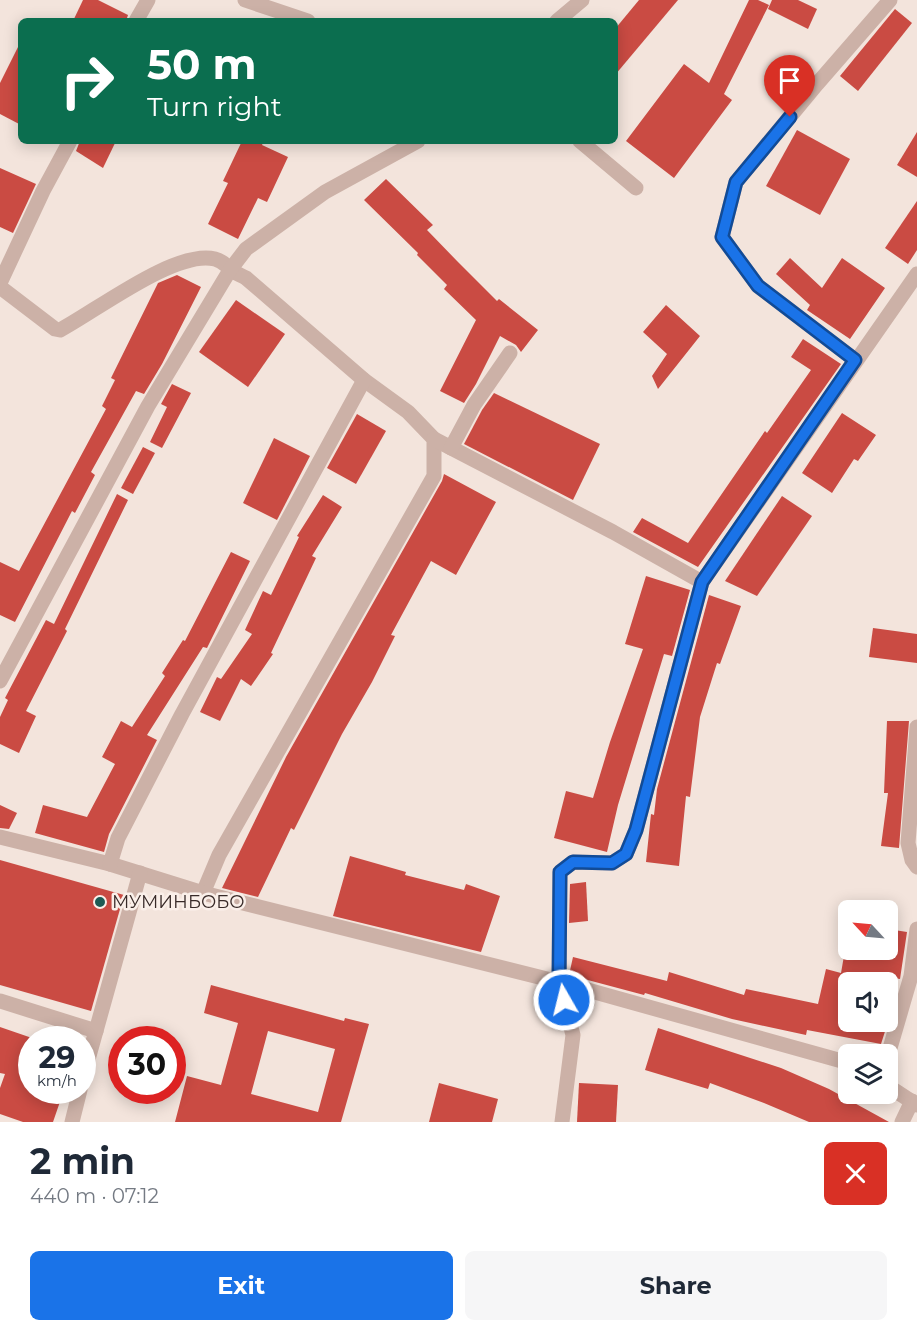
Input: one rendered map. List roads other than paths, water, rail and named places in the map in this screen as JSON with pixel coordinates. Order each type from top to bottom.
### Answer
[{"type":"street","points":[[138,18],[148,0]]},
{"type":"street","points":[[245,0],[299,18]]},
{"type":"street","points":[[561,18],[582,0]]},
{"type":"street","points":[[855,360],[758,286],[722,237],[736,182],[890,0]]},
{"type":"street","points":[[68,144],[42,192],[0,285],[55,329],[60,330],[171,266],[195,259],[212,258],[224,262],[231,270],[246,278],[364,380],[408,412],[434,439],[613,532],[702,582]]},
{"type":"street","points":[[0,681],[148,406],[246,249],[326,192],[413,144]]},
{"type":"street","points":[[584,144],[636,188]]},
{"type":"street","points":[[562,1122],[573,1035],[559,982],[560,872],[573,862],[612,863],[626,854],[636,830],[702,582],[917,274]]},
{"type":"street","points":[[452,448],[474,405],[510,353]]},
{"type":"street","points":[[110,864],[118,838],[182,714],[364,380]]},
{"type":"street","points":[[203,893],[219,855],[434,476],[434,439]]},
{"type":"street","points":[[917,727],[908,843],[912,860],[917,867]]},
{"type":"street","points":[[0,837],[110,864],[203,893],[559,982],[838,1059]]},
{"type":"street","points":[[96,1031],[140,873]]},
{"type":"street","points":[[891,1044],[911,976],[917,929]]},
{"type":"street","points":[[0,1001],[80,1026]]},
{"type":"street","points":[[898,1093],[914,1103],[902,1122]]},
{"type":"street","points":[[72,1122],[76,1104]]},
{"type":"place","name":"МУМИНБОБО","points":[[100,902]]}]
